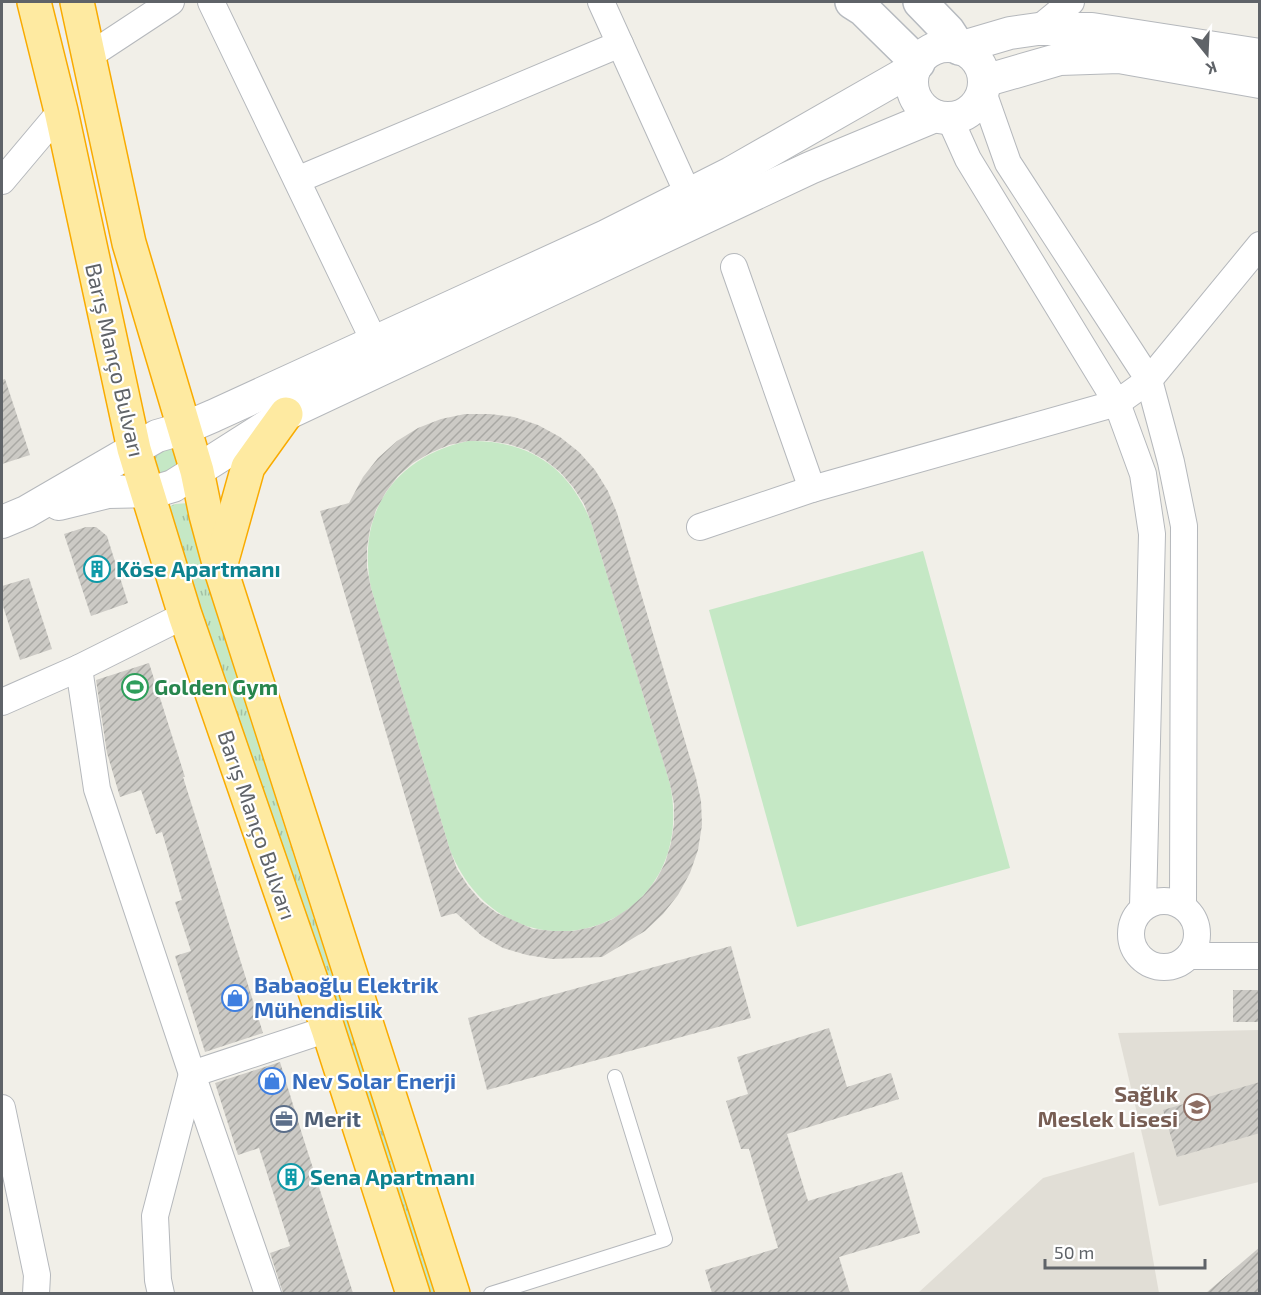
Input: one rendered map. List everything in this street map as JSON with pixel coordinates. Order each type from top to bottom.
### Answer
[{"type":"highway","name":"Barış Manço Bulvarı","points":[[34,2],[61,111],[134,449],[185,615],[328,1029],[413,1293]]},
{"type":"highway","name":"Barış Manço Bulvarı","points":[[77,2],[129,243],[185,428],[220,567],[453,1293]]},
{"type":"highway","points":[[220,567],[248,467],[286,414]]},
{"type":"main road","points":[[852,2],[863,9],[916,66]]},
{"type":"main road","points":[[920,2],[948,32],[959,48]]},
{"type":"street","points":[[89,56],[171,2]]},
{"type":"street","points":[[211,2],[375,343]]},
{"type":"street","points":[[601,2],[688,194]]},
{"type":"street","points":[[1038,29],[1071,2]]},
{"type":"street","points":[[959,48],[1010,33],[1038,29],[1092,29],[1260,55]]},
{"type":"street","points":[[297,180],[620,44]]},
{"type":"street","points":[[14,517],[157,436],[185,428],[606,236],[731,172],[916,66],[927,54],[938,48],[948,46],[959,48],[969,53],[982,70],[983,86],[1008,163],[1149,380],[1171,462],[1184,526],[1183,906]]},
{"type":"street","points":[[983,86],[1060,59],[1119,57],[1260,82]]},
{"type":"street","points":[[916,66],[912,87],[915,97],[927,112],[943,117],[1117,403],[1143,474],[1152,534],[1143,907]]},
{"type":"street","points":[[14,517],[108,492],[147,491],[173,486],[286,414],[810,168],[943,117],[964,115],[976,105],[983,86]]},
{"type":"street","points":[[2,180],[61,111]]},
{"type":"street","points":[[700,527],[812,489],[1117,403],[1149,380],[1260,245]]},
{"type":"street","points":[[734,267],[812,489]]},
{"type":"street","points":[[2,702],[79,668],[185,615]]},
{"type":"street","points":[[79,668],[97,789],[268,1293]]},
{"type":"street","points":[[1156,900],[1170,900],[1183,906],[1193,916],[1197,929],[1196,944],[1189,956],[1178,965],[1164,968],[1150,965],[1138,957],[1131,945],[1130,931],[1134,917],[1143,907],[1156,900]]},
{"type":"street","points":[[1189,956],[1260,956]]},
{"type":"street","points":[[192,1074],[328,1029]]},
{"type":"street","points":[[161,1293],[158,1280],[155,1215],[192,1074]]},
{"type":"street","points":[[2,1108],[37,1275],[36,1293]]},
{"type":"lane","points":[[491,1293],[664,1239],[615,1077]]},
{"type":"shaded area","name":"Sağlık Meslek Lisesi","points":[[1259,1030],[1259,1182],[1159,1206],[1118,1033]]},
{"type":"shaded area","points":[[1134,1152],[1159,1293],[918,1293],[1043,1178]]},
{"type":"green space","points":[[172,441],[179,468],[159,474],[150,447]]},
{"type":"green space","points":[[468,441],[510,445],[528,451],[558,471],[582,502],[591,522],[670,784],[672,836],[657,878],[629,908],[593,926],[553,931],[513,921],[477,894],[450,850],[371,588],[368,561],[369,536],[386,492],[401,475],[420,460],[442,449]]},
{"type":"green space","points":[[189,503],[276,801],[438,1293],[422,1293],[163,509],[175,504]]},
{"type":"green space","points":[[923,551],[1010,868],[797,927],[709,610]]},
{"type":"building","points":[[5,379],[30,455],[2,464],[2,380]]},
{"type":"building","points":[[465,414],[490,414],[514,417],[538,425],[560,437],[579,452],[595,470],[608,491],[617,513],[696,778],[701,801],[702,825],[698,850],[690,873],[678,895],[645,931],[602,957],[552,959],[527,955],[503,948],[482,936],[456,913],[441,917],[320,511],[349,503],[363,477],[378,458],[397,441],[418,428],[441,419]],"holes":[[[468,441],[488,441],[527,450],[545,460],[560,472],[584,504],[670,784],[674,804],[671,843],[665,863],[656,880],[643,896],[611,920],[573,931],[533,929],[497,913],[481,901],[457,869],[371,588],[367,568],[367,548],[376,510],[398,476],[413,463],[449,445]]]},
{"type":"building","name":"Köse Apartmanı","points":[[86,527],[96,527],[107,536],[128,603],[91,616],[64,534]]},
{"type":"building","points":[[29,578],[52,649],[20,660],[2,603],[2,586]]},
{"type":"building","points":[[149,663],[263,1033],[205,1052],[175,956],[191,951],[175,902],[182,900],[162,832],[156,834],[141,790],[120,797],[107,753],[96,680]]},
{"type":"building","points":[[731,946],[751,1018],[487,1090],[468,1018]]},
{"type":"building","points":[[1233,990],[1260,990],[1260,1022],[1233,1022]]},
{"type":"building","points":[[829,1028],[847,1087],[891,1073],[899,1099],[787,1134],[808,1201],[902,1172],[920,1233],[839,1257],[850,1293],[712,1293],[705,1270],[778,1248],[749,1149],[741,1149],[726,1101],[748,1094],[737,1057]]},
{"type":"building","points":[[280,1062],[353,1293],[283,1293],[270,1253],[290,1246],[259,1148],[238,1155],[215,1083]]},
{"type":"building","points":[[1260,1082],[1260,1133],[1177,1157],[1163,1110]]},
{"type":"building","points":[[1260,1247],[1260,1293],[1206,1293]]},
{"type":"place","name":"Köse Apartmanı","points":[[97,569]]},
{"type":"place","name":"Golden Gym","points":[[135,687]]},
{"type":"place","name":"Babaoğlu Elektrik Mühendislik","points":[[235,998]]},
{"type":"place","name":"Nev Solar Enerji","points":[[272,1081]]},
{"type":"place","name":"Sağlık Meslek Lisesi","points":[[1197,1107]]},
{"type":"place","name":"Merit","points":[[284,1119]]},
{"type":"place","name":"Sena Apartmanı","points":[[291,1177]]}]
